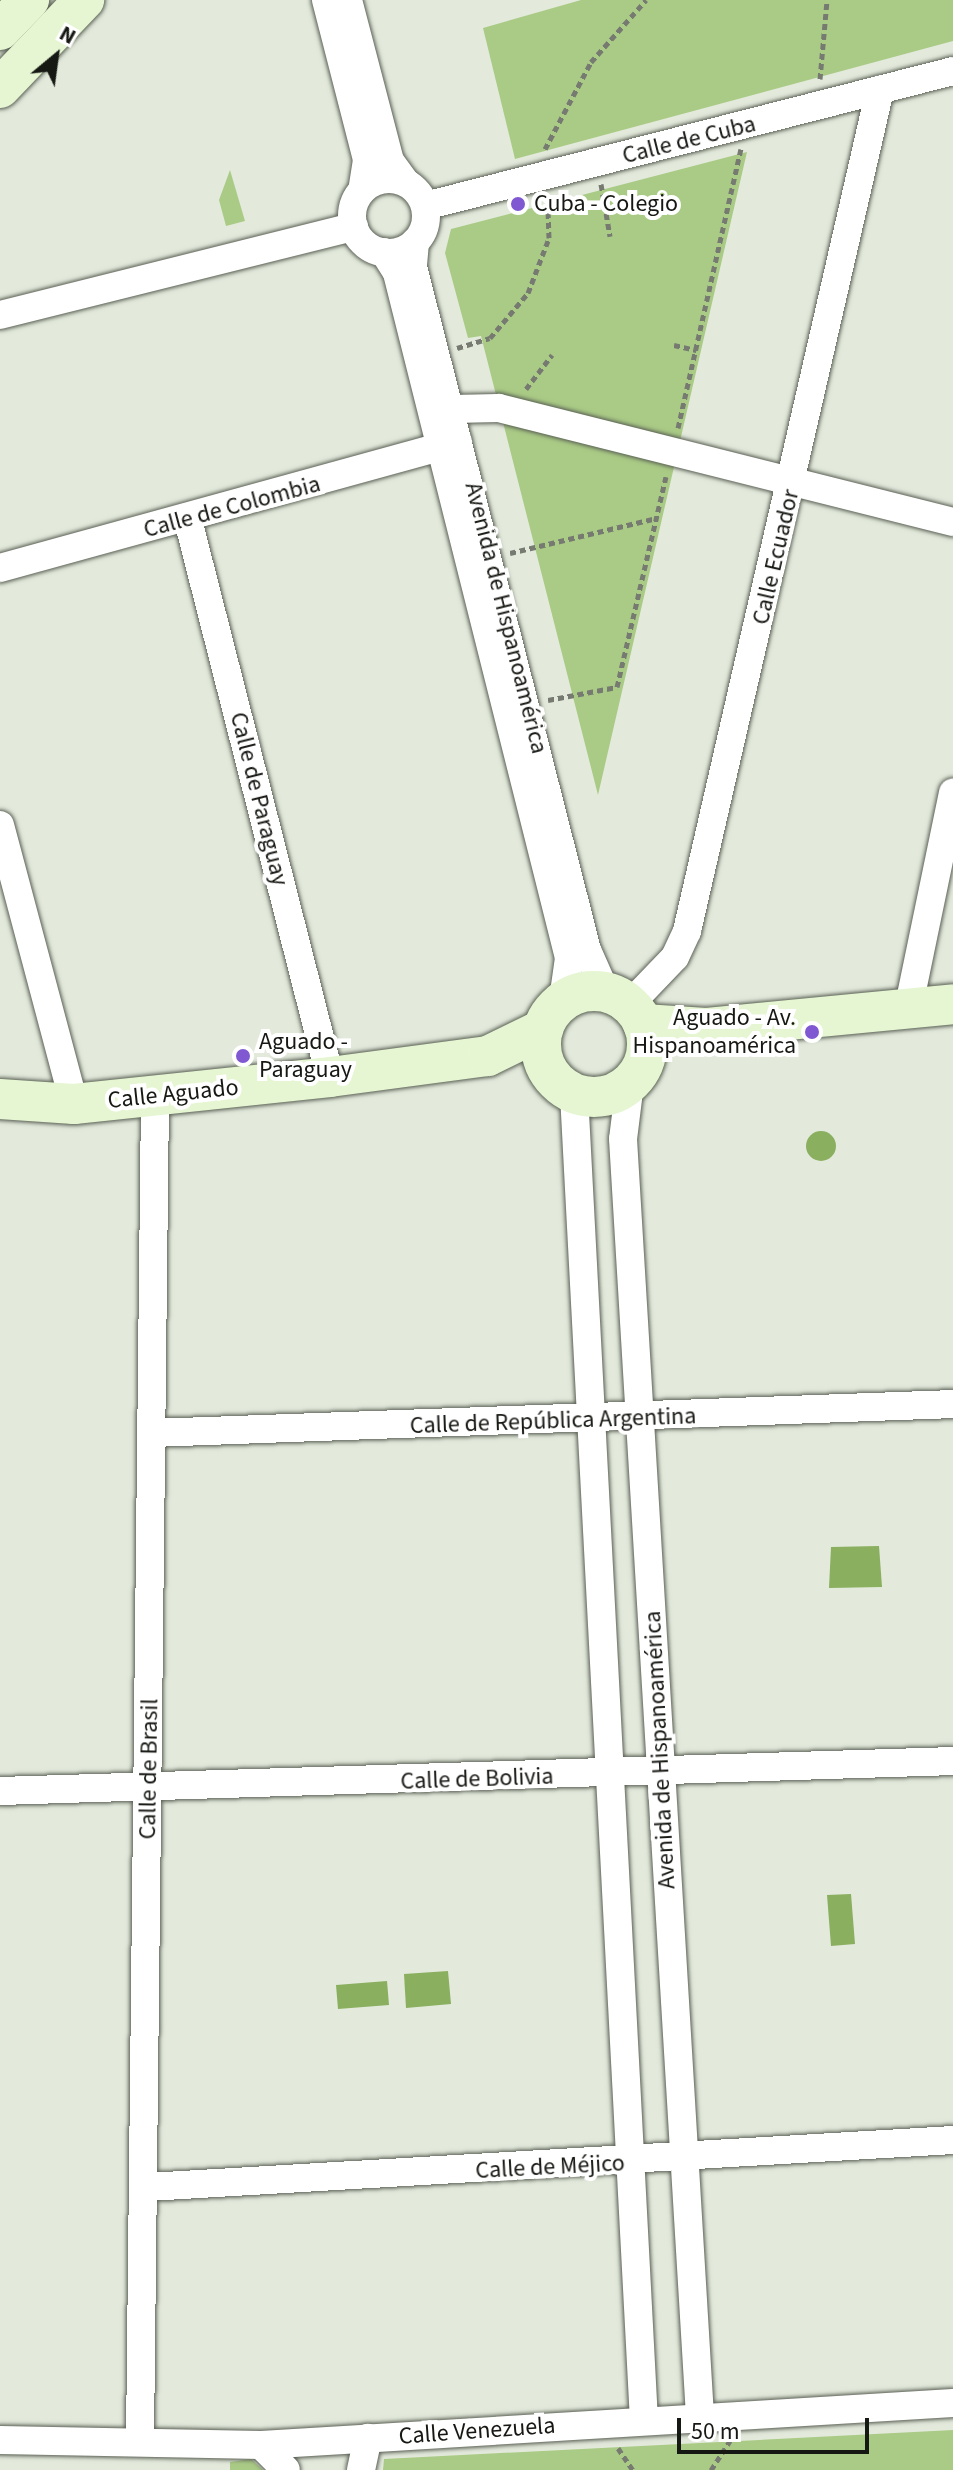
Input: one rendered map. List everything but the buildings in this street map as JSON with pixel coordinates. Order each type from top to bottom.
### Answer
[{"type":"street","points":[[0,30],[29,0]]},
{"type":"street","points":[[0,88],[84,0]]},
{"type":"street","points":[[326,0],[367,160],[354,227],[365,244],[384,252],[415,242],[425,206],[390,161],[348,0]]},
{"type":"street","name":"Calle de Cuba","points":[[425,206],[953,71]]},
{"type":"street","name":"Calle Ecuador","points":[[630,1033],[687,931],[794,482],[880,90]]},
{"type":"street","points":[[362,190],[382,179],[405,182]]},
{"type":"street","points":[[0,315],[354,227]]},
{"type":"street","name":"Avenida de Hispanoamérica","points":[[415,242],[413,267],[452,409],[452,445],[569,958],[553,1014]]},
{"type":"street","name":"Avenida de Hispanoamérica","points":[[384,252],[397,273],[491,558],[587,950],[630,1033],[623,1139],[700,2417]]},
{"type":"street","points":[[452,409],[510,411],[953,522]]},
{"type":"street","name":"Calle de Colombia","points":[[0,568],[188,520],[452,445]]},
{"type":"street","name":"Calle de Paraguay","points":[[188,520],[330,1077]]},
{"type":"street","points":[[908,1010],[953,793]]},
{"type":"street","points":[[0,825],[74,1104]]},
{"type":"street","points":[[630,1033],[953,1004]]},
{"type":"street","points":[[553,1014],[592,1421],[644,2420]]},
{"type":"street","name":"Calle Aguado","points":[[0,1099],[74,1104],[155,1097],[488,1056],[553,1014],[630,1033],[604,1096],[488,1056]]},
{"type":"street","name":"Calle de Brasil","points":[[140,2440],[148,2187],[148,1790],[155,1097]]},
{"type":"street","name":"Calle de República Argentina","points":[[152,1433],[592,1421],[953,1404]]},
{"type":"street","name":"Calle de Bolivia","points":[[0,1791],[148,1790],[953,1761]]},
{"type":"street","name":"Calle de Méjico","points":[[148,2187],[683,2159],[953,2140]]},
{"type":"street","name":"Calle Venezuela","points":[[0,2440],[140,2440],[261,2445],[953,2403]]},
{"type":"street","points":[[361,2470],[368,2438]]},
{"type":"street","points":[[261,2445],[286,2470]]},
{"type":"path","points":[[437,354],[490,338],[528,293],[549,238],[544,152],[591,62],[646,0]]},
{"type":"path","points":[[826,105],[820,76],[827,0]]},
{"type":"path","points":[[596,164],[610,236]]},
{"type":"path","points":[[674,345],[696,350]]},
{"type":"path","points":[[510,411],[552,355]]},
{"type":"path","points":[[491,558],[657,518]]},
{"type":"path","points":[[711,2470],[730,2443]]},
{"type":"path","points":[[618,2448],[633,2470]]},
{"type":"shaded area","points":[[581,0],[953,0],[953,41],[515,159],[483,28]]},
{"type":"shaded area","points":[[747,152],[598,795],[481,336],[468,338],[445,253],[451,229]]},
{"type":"shaded area","points":[[230,170],[245,221],[226,226],[219,200]]},
{"type":"shaded area","points":[[821,1131],[827,1132],[835,1140],[835,1152],[827,1160],[821,1161],[815,1160],[807,1152],[806,1146],[807,1140],[815,1132]]},
{"type":"shaded area","points":[[879,1546],[882,1587],[829,1588],[831,1547]]},
{"type":"shaded area","points":[[851,1894],[855,1944],[831,1946],[827,1895]]},
{"type":"shaded area","points":[[448,1971],[451,2004],[406,2008],[404,1974]]},
{"type":"shaded area","points":[[387,1981],[389,2005],[338,2009],[336,1985]]},
{"type":"shaded area","points":[[953,2430],[953,2470],[383,2470],[384,2459]]},
{"type":"shaded area","points":[[251,2459],[263,2470],[230,2470],[230,2462]]},
{"type":"place","name":"Cuba - Colegio","points":[[518,204]]},
{"type":"place","name":"Aguado - Av. Hispanoamérica","points":[[812,1032]]},
{"type":"place","name":"Aguado - Paraguay","points":[[243,1056]]}]
